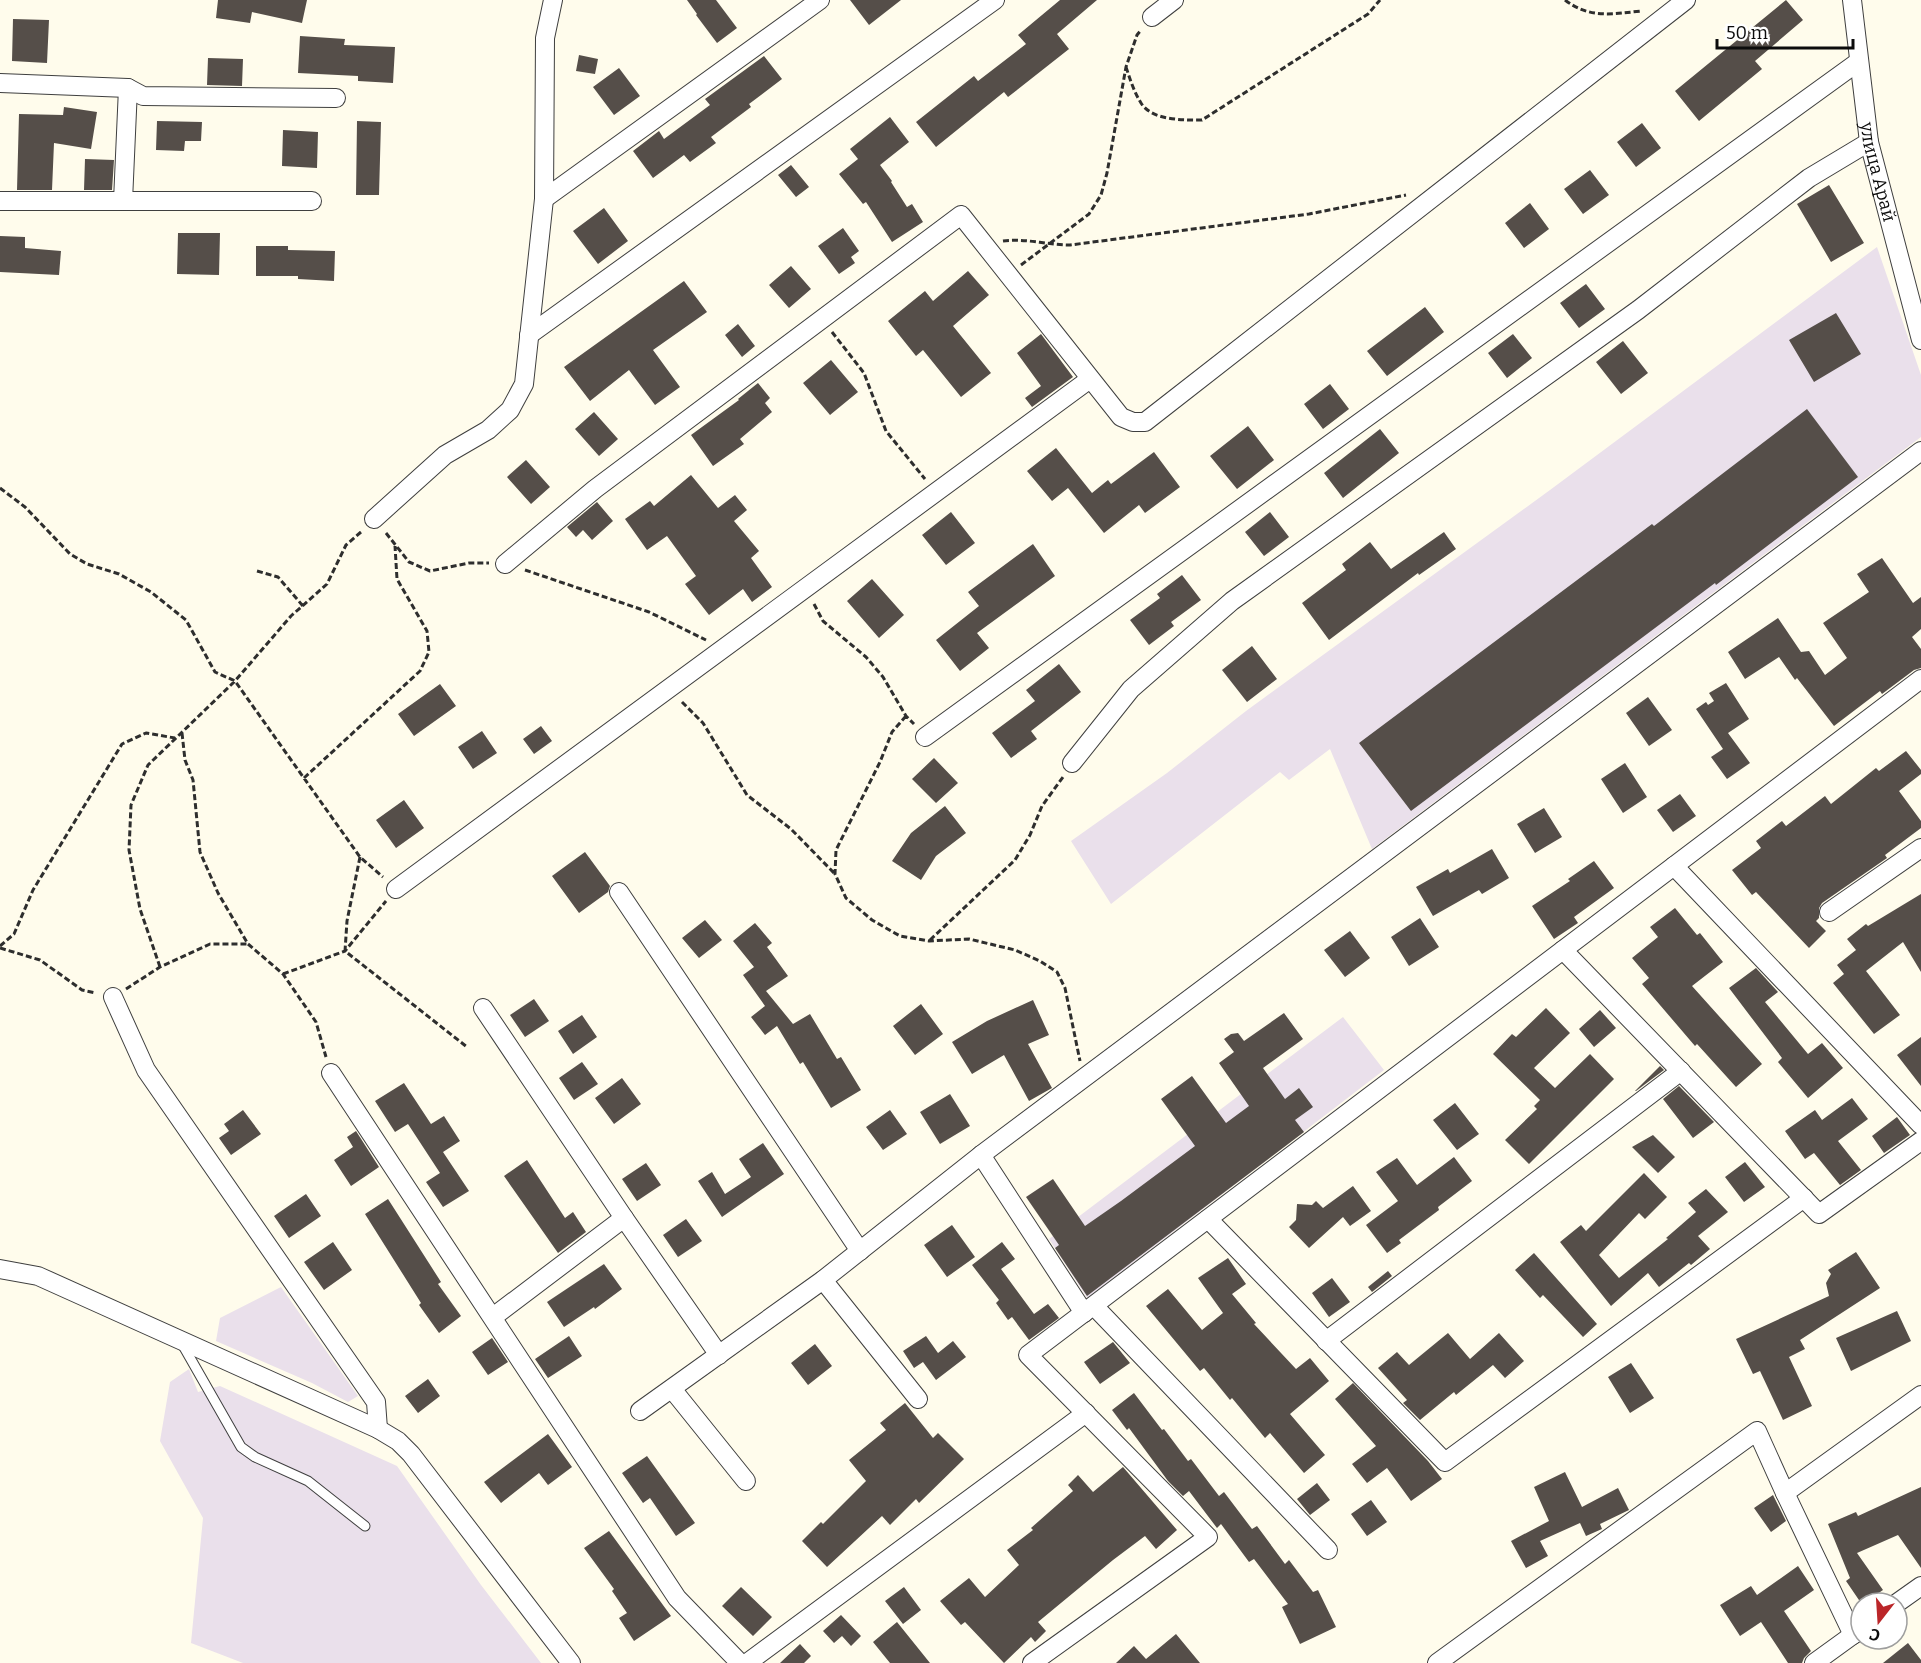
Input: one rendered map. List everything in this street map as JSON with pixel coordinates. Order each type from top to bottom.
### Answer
[{"type":"street","points":[[374,519],[445,455],[488,430],[510,410],[524,384],[544,199],[545,38],[553,0]]},
{"type":"street","points":[[544,199],[820,0]]},
{"type":"street","points":[[529,335],[995,0]]},
{"type":"street","points":[[1152,17],[1174,0]]},
{"type":"street","points":[[505,564],[595,489],[961,215],[1121,417],[1133,422],[1145,422],[1686,0]]},
{"type":"street","name":"улица Арай","points":[[1852,0],[1869,142],[1918,312],[1921,340]]},
{"type":"street","points":[[925,737],[1858,62]]},
{"type":"street","points":[[0,82],[128,88],[143,96],[336,98]]},
{"type":"street","points":[[123,201],[128,88]]},
{"type":"street","points":[[1072,763],[1131,689],[1232,601],[1638,310],[1809,178],[1869,142]]},
{"type":"street","points":[[0,201],[312,201]]},
{"type":"street","points":[[396,889],[1090,379]]},
{"type":"street","points":[[640,1412],[823,1280],[981,1155],[1921,451]]},
{"type":"street","points":[[1032,1663],[1208,1537],[1029,1355],[1921,678]]},
{"type":"street","points":[[1829,912],[1921,848]]},
{"type":"street","points":[[1674,866],[1921,1125]]},
{"type":"street","points":[[619,892],[860,1251]]},
{"type":"street","points":[[1563,950],[1819,1214],[1921,1141]]},
{"type":"street","points":[[113,997],[146,1070],[376,1402],[378,1429]]},
{"type":"street","points":[[483,1008],[719,1355]]},
{"type":"street","points":[[1326,1341],[1681,1071]]},
{"type":"street","points":[[331,1073],[677,1598],[740,1663]]},
{"type":"street","points":[[981,1155],[1089,1310],[1328,1550]]},
{"type":"street","points":[[1208,1220],[1445,1462],[1804,1198]]},
{"type":"street","points":[[493,1317],[624,1218]]},
{"type":"street","points":[[0,1269],[38,1276],[378,1429],[398,1441],[411,1454],[571,1663]]},
{"type":"street","points":[[823,1280],[918,1399]]},
{"type":"street","points":[[672,1389],[746,1481]]},
{"type":"street","points":[[1785,1493],[1921,1395]]},
{"type":"street","points":[[747,1663],[1086,1413]]},
{"type":"street","points":[[1437,1663],[1757,1431],[1785,1493],[1849,1617]]},
{"type":"street","points":[[1814,1663],[1849,1638]]},
{"type":"lane","points":[[180,1340],[241,1447],[255,1457],[308,1481],[365,1526]]},
{"type":"path","points":[[1126,68],[1142,105],[1158,116],[1182,120],[1203,120],[1368,14],[1380,0]]},
{"type":"path","points":[[1564,0],[1578,10],[1604,14],[1645,11]]},
{"type":"path","points":[[1008,275],[1089,214],[1101,195],[1126,68],[1137,35],[1152,17]]},
{"type":"path","points":[[982,242],[1015,239],[1048,245],[1082,244],[1298,216],[1412,194]]},
{"type":"path","points":[[822,319],[864,373],[886,431],[936,492]]},
{"type":"path","points":[[0,488],[25,507],[70,554],[87,564],[119,574],[151,591],[186,620],[215,672],[236,681],[360,857],[396,889],[345,951],[284,974]]},
{"type":"path","points":[[160,967],[140,909],[129,850],[131,805],[148,765],[236,681],[291,616],[327,584],[346,545],[374,519],[409,562],[430,571],[469,563],[505,564],[650,612],[723,648]]},
{"type":"path","points":[[304,778],[420,671],[429,652],[427,631],[397,579],[395,545]]},
{"type":"path","points":[[257,571],[278,577],[303,606]]},
{"type":"path","points":[[806,588],[823,621],[866,657],[883,677],[906,716],[925,737]]},
{"type":"path","points":[[670,688],[702,723],[747,795],[791,829],[835,874],[846,898],[872,920],[900,936],[929,941],[969,939],[1016,950],[1057,972],[1065,988],[1079,1059],[1086,1077]]},
{"type":"path","points":[[835,874],[836,850],[880,762],[892,732],[906,716]]},
{"type":"path","points":[[182,732],[185,760],[193,780],[201,852],[218,893],[248,944],[284,974],[316,1022],[331,1073]]},
{"type":"path","points":[[175,738],[146,733],[122,744],[33,890],[14,934],[0,947],[40,960],[82,990],[113,997],[160,967],[210,944],[248,944]]},
{"type":"path","points":[[929,941],[1015,860],[1042,806],[1072,763]]},
{"type":"path","points":[[345,951],[347,921],[360,857]]},
{"type":"path","points":[[345,951],[467,1047]]},
{"type":"shaded area","points":[[1877,247],[1921,375],[1921,437],[1372,849],[1330,749],[1289,780],[1280,772],[1111,904],[1071,841],[1167,773],[1246,711],[1550,490]]},
{"type":"shaded area","points":[[1343,1017],[1384,1070],[1087,1298],[1049,1239]]},
{"type":"shaded area","points":[[281,1287],[358,1396],[348,1402],[312,1383],[216,1341],[220,1318]]},
{"type":"shaded area","points":[[189,1369],[198,1392],[220,1386],[397,1466],[481,1585],[541,1663],[243,1663],[191,1643],[203,1518],[160,1441],[170,1382]]},
{"type":"building","points":[[218,0],[307,0],[302,23],[252,12],[250,23],[216,18]]},
{"type":"building","points":[[687,0],[716,0],[737,28],[717,43]]},
{"type":"building","points":[[850,0],[901,0],[869,25]]},
{"type":"building","points":[[1060,0],[1097,0],[1057,34],[1069,49],[1008,97],[1004,92],[936,147],[916,122],[974,76],[978,81],[1026,44],[1018,35]]},
{"type":"building","points":[[1786,0],[1803,20],[1755,61],[1762,69],[1699,121],[1675,91]]},
{"type":"building","points":[[13,19],[49,20],[47,63],[12,61]]},
{"type":"building","points":[[300,36],[345,39],[344,45],[395,47],[393,83],[358,81],[358,76],[298,73]]},
{"type":"building","points":[[579,55],[598,59],[595,74],[576,71]]},
{"type":"building","points":[[764,56],[782,79],[749,104],[751,107],[711,137],[716,143],[690,162],[684,155],[653,178],[633,151],[659,131],[664,139],[710,105],[705,99]]},
{"type":"building","points":[[208,58],[243,59],[242,86],[207,85]]},
{"type":"building","points":[[619,68],[640,96],[614,115],[593,87]]},
{"type":"building","points":[[64,107],[97,112],[91,149],[54,143],[52,190],[17,190],[19,114],[63,115]]},
{"type":"building","points":[[890,117],[909,142],[880,165],[907,207],[912,204],[923,222],[892,242],[866,202],[863,204],[839,174],[858,159],[850,149]]},
{"type":"building","points":[[157,121],[202,122],[201,141],[185,141],[184,151],[156,150]]},
{"type":"building","points":[[357,121],[381,122],[379,195],[356,195]]},
{"type":"building","points":[[1642,123],[1661,148],[1636,167],[1617,142]]},
{"type":"building","points":[[283,130],[318,132],[317,168],[282,166]]},
{"type":"building","points":[[85,159],[114,160],[112,190],[84,190]]},
{"type":"building","points":[[791,165],[809,187],[796,197],[778,175]]},
{"type":"building","points":[[1590,170],[1609,195],[1583,214],[1564,189]]},
{"type":"building","points":[[1829,185],[1864,243],[1831,262],[1797,204]]},
{"type":"building","points":[[1530,203],[1549,229],[1524,248],[1505,223]]},
{"type":"building","points":[[604,208],[628,241],[598,264],[573,231]]},
{"type":"building","points":[[843,228],[859,251],[851,257],[855,263],[839,274],[818,246]]},
{"type":"building","points":[[178,233],[220,233],[219,275],[177,274]]},
{"type":"building","points":[[0,236],[25,237],[25,248],[61,251],[59,275],[0,272]]},
{"type":"building","points":[[256,246],[288,246],[288,250],[335,251],[334,281],[298,279],[298,276],[256,276]]},
{"type":"building","points":[[791,266],[811,289],[789,308],[769,285]]},
{"type":"building","points":[[968,271],[989,295],[953,326],[991,373],[961,397],[923,350],[916,356],[888,321],[925,291],[933,301]]},
{"type":"building","points":[[684,281],[707,312],[653,350],[680,387],[655,405],[629,370],[590,401],[564,367]]},
{"type":"building","points":[[1586,284],[1605,309],[1579,328],[1560,303]]},
{"type":"building","points":[[1425,307],[1444,332],[1387,376],[1367,351]]},
{"type":"building","points":[[1836,313],[1861,354],[1814,382],[1789,340]]},
{"type":"building","points":[[738,324],[755,346],[742,357],[725,335]]},
{"type":"building","points":[[1041,334],[1073,377],[1032,407],[1025,398],[1041,386],[1017,353]]},
{"type":"building","points":[[1513,334],[1532,358],[1507,378],[1488,353]]},
{"type":"building","points":[[1623,341],[1648,373],[1621,394],[1596,362]]},
{"type":"building","points":[[831,360],[858,392],[830,415],[803,383]]},
{"type":"building","points":[[758,383],[770,398],[765,403],[772,412],[740,439],[744,444],[713,466],[691,435]]},
{"type":"building","points":[[1330,384],[1349,409],[1323,429],[1304,404]]},
{"type":"building","points":[[1807,409],[1858,477],[1411,811],[1359,743],[1652,524],[1654,526]]},
{"type":"building","points":[[594,412],[618,439],[599,456],[575,429]]},
{"type":"building","points":[[1248,426],[1274,460],[1237,489],[1210,456]]},
{"type":"building","points":[[1380,429],[1399,453],[1343,498],[1324,473]]},
{"type":"building","points":[[1056,448],[1092,493],[1108,480],[1111,484],[1154,452],[1180,487],[1145,513],[1139,505],[1104,533],[1068,488],[1052,501],[1027,471]]},
{"type":"building","points":[[526,460],[550,487],[531,504],[507,477]]},
{"type":"building","points":[[691,475],[718,508],[735,495],[747,510],[734,521],[759,551],[751,558],[772,587],[752,602],[743,589],[709,615],[685,584],[696,576],[667,536],[647,550],[625,519],[650,501],[654,506]]},
{"type":"building","points":[[597,502],[613,521],[592,540],[583,530],[576,537],[567,527]]},
{"type":"building","points":[[951,512],[975,543],[946,565],[922,535]]},
{"type":"building","points":[[1270,512],[1289,537],[1264,556],[1245,532]]},
{"type":"building","points":[[1444,532],[1456,549],[1419,575],[1418,573],[1329,640],[1302,603],[1346,570],[1342,564],[1370,542],[1391,569]]},
{"type":"building","points":[[1033,544],[1055,576],[977,633],[989,648],[960,671],[936,640],[979,606],[968,592]]},
{"type":"building","points":[[1882,558],[1913,603],[1921,597],[1921,629],[1912,637],[1921,649],[1921,668],[1914,670],[1882,694],[1880,691],[1834,726],[1797,678],[1795,680],[1779,657],[1745,679],[1728,652],[1778,618],[1801,652],[1809,651],[1825,675],[1847,658],[1823,623],[1869,592],[1857,574]]},
{"type":"building","points":[[1182,575],[1201,600],[1171,622],[1174,626],[1149,645],[1130,620],[1160,598],[1157,594]]},
{"type":"building","points":[[872,579],[904,615],[879,638],[847,601]]},
{"type":"building","points":[[1252,646],[1277,679],[1247,702],[1222,670]]},
{"type":"building","points":[[1059,664],[1081,692],[1031,731],[1037,739],[1011,758],[992,733],[1035,701],[1026,690]]},
{"type":"building","points":[[1726,683],[1749,719],[1728,733],[1750,763],[1727,779],[1711,757],[1723,749],[1696,709],[1706,702],[1708,705],[1714,701],[1709,693]]},
{"type":"building","points":[[440,684],[456,706],[414,736],[398,714]]},
{"type":"building","points":[[1648,697],[1672,730],[1649,746],[1626,713]]},
{"type":"building","points":[[541,726],[552,741],[534,754],[523,739]]},
{"type":"building","points":[[482,731],[497,753],[473,769],[458,747]]},
{"type":"building","points":[[1906,751],[1921,770],[1921,774],[1899,791],[1921,821],[1921,828],[1885,855],[1887,858],[1822,903],[1819,908],[1819,918],[1816,921],[1826,931],[1809,948],[1756,892],[1752,895],[1732,870],[1761,848],[1756,841],[1782,821],[1786,826],[1825,796],[1831,804],[1876,768],[1879,771]]},
{"type":"building","points":[[934,758],[958,783],[936,803],[912,779]]},
{"type":"building","points":[[1625,763],[1647,797],[1623,813],[1601,779]]},
{"type":"building","points":[[1680,794],[1696,816],[1673,832],[1657,810]]},
{"type":"building","points":[[404,800],[424,828],[396,848],[376,820]]},
{"type":"building","points":[[945,806],[966,833],[936,856],[921,880],[892,861],[911,833]]},
{"type":"building","points":[[1544,808],[1562,837],[1535,853],[1517,824]]},
{"type":"building","points":[[1492,849],[1509,878],[1482,894],[1479,890],[1433,916],[1416,887],[1448,869],[1450,873]]},
{"type":"building","points":[[585,852],[610,886],[608,892],[579,913],[552,876]]},
{"type":"building","points":[[1594,861],[1614,888],[1574,917],[1578,923],[1554,939],[1532,906],[1570,881],[1568,879]]},
{"type":"building","points":[[1921,894],[1921,972],[1903,942],[1866,971],[1900,1015],[1874,1034],[1833,983],[1844,974],[1837,965],[1856,950],[1847,939],[1866,924],[1868,926]]},
{"type":"building","points":[[1675,908],[1697,935],[1700,933],[1723,962],[1692,986],[1762,1064],[1736,1087],[1697,1044],[1695,1046],[1642,984],[1649,978],[1632,958],[1658,937],[1650,927]]},
{"type":"building","points":[[1420,918],[1439,947],[1409,966],[1391,937]]},
{"type":"building","points":[[705,920],[722,940],[699,958],[682,938]]},
{"type":"building","points":[[755,923],[772,943],[767,947],[788,976],[766,991],[793,1024],[810,1014],[837,1059],[841,1057],[861,1090],[831,1108],[803,1062],[800,1064],[777,1026],[765,1035],[751,1017],[765,1006],[743,975],[754,967],[733,941]]},
{"type":"building","points":[[1350,931],[1370,958],[1345,977],[1324,950]]},
{"type":"building","points":[[1756,968],[1778,992],[1765,1002],[1808,1054],[1822,1043],[1843,1068],[1808,1098],[1778,1062],[1782,1058],[1729,988]]},
{"type":"building","points":[[534,999],[549,1021],[525,1037],[510,1015]]},
{"type":"building","points":[[1033,1000],[1049,1035],[1028,1044],[1052,1088],[1029,1101],[1004,1055],[972,1074],[952,1042],[987,1021]]},
{"type":"building","points":[[921,1004],[943,1034],[915,1055],[893,1026]]},
{"type":"building","points":[[1546,1008],[1570,1033],[1534,1068],[1555,1088],[1590,1054],[1614,1079],[1529,1164],[1505,1140],[1537,1109],[1534,1106],[1540,1100],[1493,1054],[1512,1034],[1516,1037]]},
{"type":"building","points":[[1600,1010],[1616,1028],[1594,1047],[1579,1029]]},
{"type":"building","points":[[1284,1013],[1303,1039],[1263,1068],[1285,1099],[1299,1088],[1313,1107],[1295,1120],[1304,1132],[1087,1296],[1055,1248],[1059,1245],[1026,1197],[1053,1179],[1085,1226],[1121,1201],[1195,1146],[1161,1099],[1192,1076],[1226,1123],[1249,1106],[1219,1063],[1234,1052],[1224,1039],[1231,1034],[1238,1033],[1244,1041]]},
{"type":"building","points":[[582,1015],[597,1037],[573,1054],[558,1031]]},
{"type":"building","points":[[1921,1037],[1921,1086],[1897,1055]]},
{"type":"building","points":[[582,1062],[598,1084],[574,1100],[559,1078]]},
{"type":"building","points":[[1660,1066],[1664,1070],[1635,1091]]},
{"type":"building","points":[[622,1078],[641,1104],[614,1124],[595,1098]]},
{"type":"building","points":[[404,1083],[431,1124],[444,1116],[460,1141],[443,1152],[469,1191],[443,1207],[426,1182],[440,1173],[408,1124],[395,1132],[375,1101]]},
{"type":"building","points":[[1679,1086],[1714,1122],[1693,1138],[1663,1099]]},
{"type":"building","points":[[950,1094],[970,1126],[940,1144],[920,1112]]},
{"type":"building","points":[[1852,1098],[1868,1119],[1838,1141],[1861,1170],[1840,1185],[1814,1153],[1805,1159],[1785,1131],[1815,1110],[1822,1120]]},
{"type":"building","points":[[1455,1103],[1479,1134],[1457,1150],[1433,1120]]},
{"type":"building","points":[[243,1110],[261,1134],[231,1155],[219,1138],[229,1131],[224,1124]]},
{"type":"building","points":[[890,1110],[907,1134],[883,1150],[866,1127]]},
{"type":"building","points":[[1897,1117],[1910,1135],[1884,1153],[1872,1136]]},
{"type":"building","points":[[356,1131],[379,1167],[351,1186],[334,1160],[353,1147],[347,1137]]},
{"type":"building","points":[[1653,1135],[1675,1157],[1658,1173],[1632,1147]]},
{"type":"building","points":[[763,1143],[784,1174],[722,1217],[698,1181],[712,1172],[725,1194],[751,1177],[739,1159]]},
{"type":"building","points":[[1454,1157],[1472,1181],[1438,1207],[1439,1210],[1399,1240],[1401,1243],[1387,1253],[1366,1225],[1398,1201],[1376,1172],[1397,1158],[1417,1185]]},
{"type":"building","points":[[527,1160],[565,1218],[573,1212],[586,1232],[558,1253],[504,1176]]},
{"type":"building","points":[[1745,1162],[1765,1187],[1744,1202],[1725,1177]]},
{"type":"building","points":[[646,1163],[661,1185],[637,1201],[622,1179]]},
{"type":"building","points":[[1644,1173],[1667,1197],[1645,1219],[1639,1213],[1599,1255],[1619,1278],[1668,1239],[1666,1238],[1696,1212],[1688,1203],[1706,1189],[1728,1212],[1698,1236],[1710,1249],[1691,1265],[1689,1263],[1659,1287],[1648,1273],[1611,1306],[1560,1242],[1581,1225],[1586,1231]]},
{"type":"building","points":[[1353,1186],[1371,1211],[1350,1226],[1343,1217],[1309,1248],[1289,1227],[1296,1220],[1297,1204],[1312,1205],[1316,1201],[1323,1208]]},
{"type":"building","points":[[306,1194],[321,1216],[289,1238],[274,1216]]},
{"type":"building","points":[[388,1199],[441,1282],[438,1284],[461,1316],[439,1333],[419,1305],[421,1303],[365,1214]]},
{"type":"building","points":[[686,1219],[702,1241],[678,1257],[663,1235]]},
{"type":"building","points":[[952,1225],[975,1257],[947,1277],[924,1245]]},
{"type":"building","points":[[333,1242],[352,1270],[324,1290],[304,1262]]},
{"type":"building","points":[[1002,1242],[1015,1259],[1001,1269],[1034,1314],[1048,1304],[1059,1318],[1029,1340],[1012,1317],[1008,1320],[996,1303],[999,1300],[972,1265]]},
{"type":"building","points":[[1856,1252],[1880,1288],[1800,1340],[1805,1349],[1789,1357],[1812,1406],[1783,1420],[1760,1371],[1753,1374],[1736,1339],[1829,1296],[1826,1283],[1831,1274],[1828,1270]]},
{"type":"building","points":[[1534,1253],[1597,1324],[1583,1337],[1543,1295],[1540,1298],[1515,1270]]},
{"type":"building","points":[[1228,1258],[1246,1284],[1232,1294],[1256,1323],[1254,1324],[1296,1369],[1310,1358],[1329,1381],[1290,1414],[1325,1455],[1304,1473],[1270,1433],[1265,1438],[1204,1368],[1200,1371],[1146,1306],[1168,1289],[1202,1330],[1223,1313],[1198,1278]]},
{"type":"building","points":[[604,1264],[622,1289],[595,1309],[594,1307],[564,1327],[547,1302]]},
{"type":"building","points":[[1388,1271],[1392,1276],[1372,1292],[1368,1287]]},
{"type":"building","points":[[1332,1278],[1350,1302],[1329,1317],[1312,1293]]},
{"type":"building","points":[[1897,1311],[1911,1341],[1851,1371],[1836,1338]]},
{"type":"building","points":[[1448,1333],[1470,1359],[1499,1333],[1524,1361],[1505,1378],[1493,1365],[1456,1395],[1454,1392],[1420,1420],[1403,1403],[1407,1400],[1378,1368],[1397,1352],[1409,1365]]},
{"type":"building","points":[[569,1336],[582,1356],[548,1378],[535,1359]]},
{"type":"building","points":[[926,1336],[938,1353],[953,1341],[966,1357],[936,1380],[923,1362],[914,1368],[903,1351]]},
{"type":"building","points":[[492,1338],[508,1362],[488,1375],[472,1352]]},
{"type":"building","points":[[1113,1342],[1130,1363],[1100,1384],[1084,1362]]},
{"type":"building","points":[[815,1344],[832,1366],[808,1385],[791,1363]]},
{"type":"building","points":[[1631,1363],[1654,1398],[1630,1413],[1608,1377]]},
{"type":"building","points":[[428,1379],[440,1396],[418,1413],[405,1396]]},
{"type":"building","points":[[1353,1383],[1428,1461],[1442,1479],[1411,1501],[1387,1468],[1367,1483],[1352,1464],[1376,1446],[1335,1399]]},
{"type":"building","points":[[1134,1393],[1188,1461],[1191,1459],[1219,1496],[1224,1492],[1252,1529],[1257,1526],[1285,1564],[1289,1560],[1313,1592],[1318,1590],[1336,1627],[1300,1644],[1282,1607],[1288,1604],[1254,1559],[1249,1562],[1221,1524],[1217,1528],[1189,1491],[1183,1496],[1168,1481],[1129,1428],[1127,1430],[1112,1410]]},
{"type":"building","points":[[905,1403],[933,1438],[938,1433],[964,1459],[919,1503],[916,1499],[890,1525],[882,1516],[827,1567],[802,1541],[821,1522],[823,1524],[866,1481],[849,1460],[886,1430],[880,1423]]},
{"type":"building","points":[[548,1434],[572,1467],[548,1485],[539,1473],[501,1503],[484,1482]]},
{"type":"building","points":[[647,1456],[695,1523],[676,1536],[650,1498],[643,1503],[622,1473]]},
{"type":"building","points":[[1123,1467],[1177,1530],[1156,1549],[1145,1536],[1113,1560],[1038,1622],[1046,1631],[1035,1642],[1031,1637],[1004,1663],[965,1622],[961,1625],[940,1601],[969,1578],[985,1597],[1019,1565],[1007,1550],[1033,1530],[1031,1528],[1073,1491],[1068,1485],[1078,1475],[1093,1492]]},
{"type":"building","points":[[1565,1472],[1582,1507],[1618,1488],[1629,1510],[1600,1524],[1602,1529],[1586,1536],[1580,1523],[1540,1541],[1548,1556],[1526,1568],[1511,1541],[1549,1521],[1534,1487]]},
{"type":"building","points":[[1317,1483],[1330,1500],[1310,1515],[1297,1499]]},
{"type":"building","points":[[1921,1487],[1921,1568],[1898,1535],[1857,1553],[1883,1590],[1853,1591],[1846,1581],[1850,1578],[1828,1524],[1856,1512],[1858,1516]]},
{"type":"building","points":[[1773,1495],[1786,1521],[1771,1532],[1754,1508]]},
{"type":"building","points":[[1371,1500],[1387,1522],[1367,1536],[1351,1514]]},
{"type":"building","points":[[609,1531],[671,1616],[634,1641],[619,1618],[627,1613],[612,1591],[614,1589],[584,1548]]},
{"type":"building","points":[[1798,1566],[1814,1590],[1784,1611],[1811,1651],[1802,1663],[1788,1663],[1761,1622],[1740,1636],[1720,1605],[1751,1586],[1757,1595]]},
{"type":"building","points":[[741,1587],[772,1617],[753,1636],[722,1606]]},
{"type":"building","points":[[904,1587],[921,1610],[903,1624],[885,1601]]},
{"type":"building","points":[[841,1615],[861,1636],[851,1646],[842,1636],[834,1643],[823,1631]]},
{"type":"building","points":[[897,1622],[930,1663],[890,1663],[873,1642]]},
{"type":"building","points":[[1176,1634],[1200,1663],[1116,1663],[1134,1646],[1146,1659]]},
{"type":"building","points":[[800,1644],[811,1656],[804,1663],[780,1663]]},
{"type":"building","points":[[1909,1644],[1921,1660],[1921,1663],[1883,1663],[1898,1651],[1909,1651]]}]
